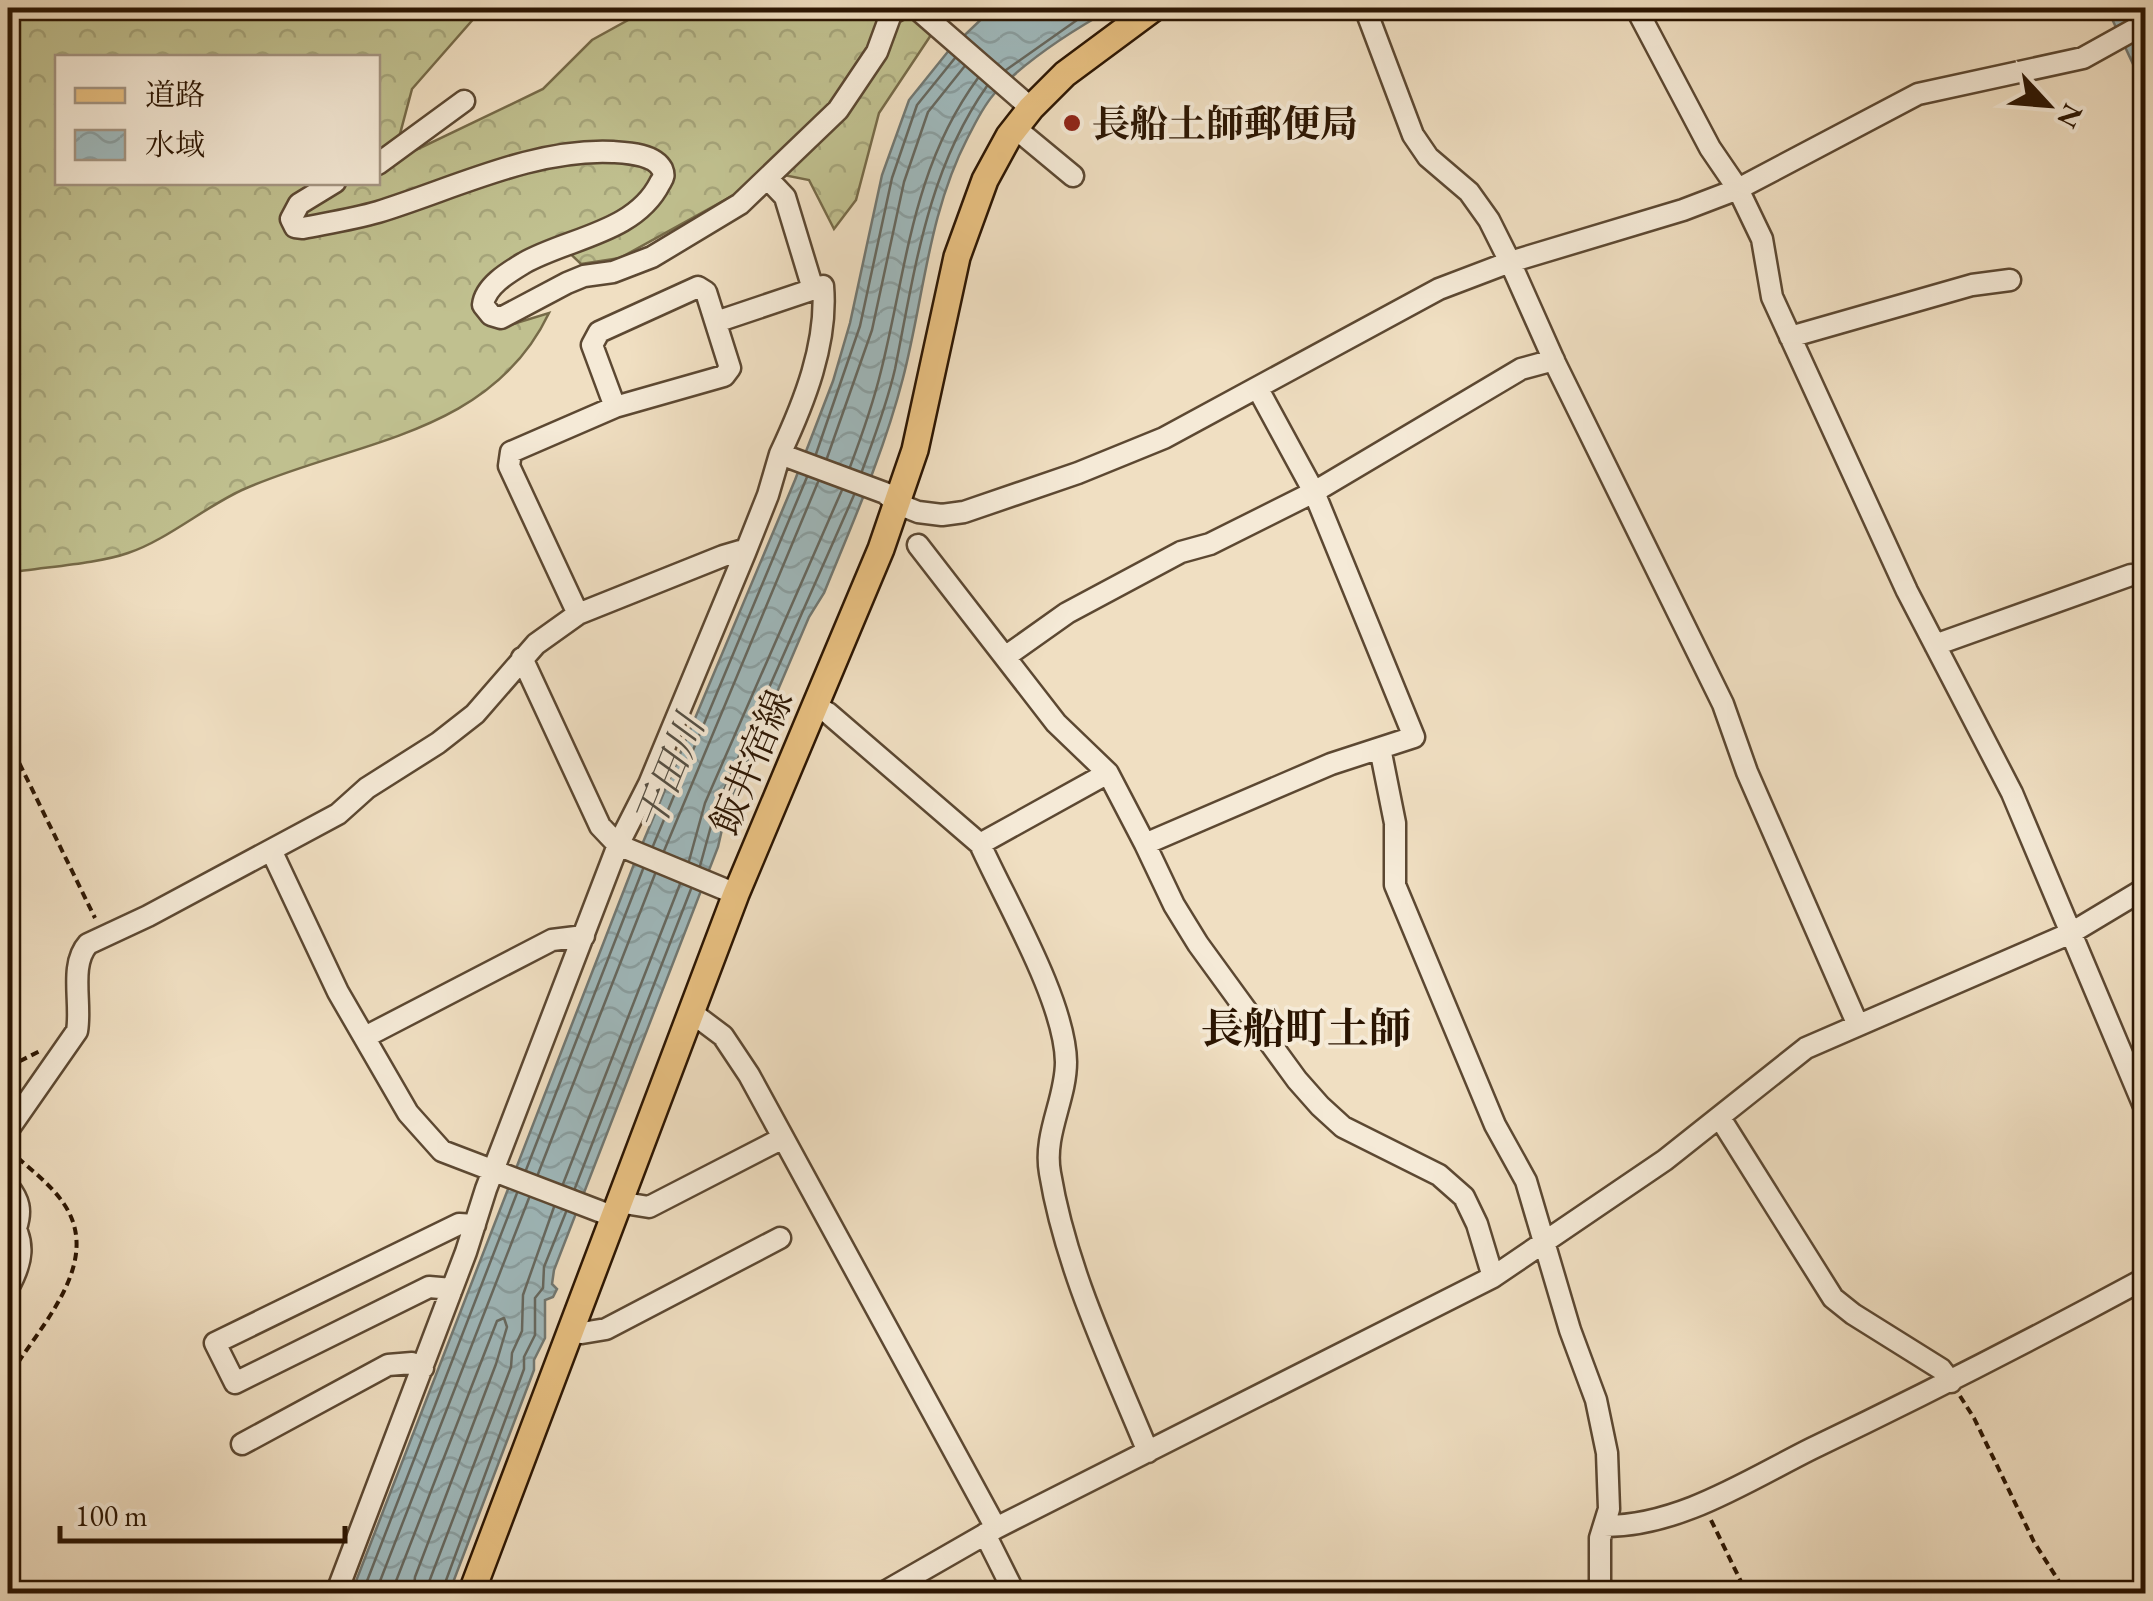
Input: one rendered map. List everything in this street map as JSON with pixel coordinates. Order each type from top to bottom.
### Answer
[{"type":"main road","name":"飯井宿線","points":[[471,1594],[569,1330],[608,1208],[692,1012],[728,891],[815,706],[891,498],[915,450],[957,257],[986,180],[1023,118],[1065,74],[1154,8]]},
{"type":"street","points":[[1365,8],[1413,136],[1428,157],[1469,192],[1489,220],[1510,262],[1554,360],[1724,704],[1747,772],[1857,1024]]},
{"type":"street","points":[[1636,8],[1762,239],[1772,297],[1934,645],[2012,793],[2146,1111]]},
{"type":"street","points":[[329,185],[299,204],[291,219],[295,227],[374,213],[520,166],[584,150],[650,158],[662,168],[663,177],[656,191],[613,226],[541,255],[501,278],[484,297],[483,305],[491,315],[501,318],[566,283],[612,272],[652,256],[720,218],[838,110],[877,52],[892,14],[914,9],[1007,84],[1023,118],[1073,176]]},
{"type":"street","points":[[786,456],[918,512],[942,516],[964,512],[1164,438],[1439,290],[1510,262],[1683,210],[1738,189],[1918,94],[2083,58],[2146,23]]},
{"type":"street","points":[[380,163],[464,102]]},
{"type":"street","points":[[768,178],[790,209],[813,289]]},
{"type":"street","points":[[1790,337],[1972,285],[2010,280]]},
{"type":"street","points":[[336,1594],[584,936],[786,456],[822,331],[824,286],[716,322]]},
{"type":"street","points":[[578,614],[508,466],[512,452],[615,407],[724,376],[730,368],[706,292],[698,287],[599,332],[592,345],[615,407]]},
{"type":"street","points":[[1005,657],[1067,613],[1140,573],[1180,552],[1210,544],[1314,492],[1521,370],[1554,360]]},
{"type":"street","points":[[1145,844],[1282,784],[1414,737],[1314,492],[1258,389]]},
{"type":"street","points":[[918,544],[1056,723],[1108,773],[1174,905],[1198,944],[1297,1080],[1343,1126],[1439,1176],[1464,1198],[1477,1224],[1493,1277]]},
{"type":"street","points":[[8,1130],[77,1031],[81,951],[104,935],[148,916],[338,814],[376,782],[438,743],[486,702],[522,658],[578,614],[723,556],[740,550],[744,553]]},
{"type":"street","points":[[1934,645],[2130,575]]},
{"type":"street","points":[[522,658],[600,826],[623,847],[728,891]]},
{"type":"street","points":[[815,706],[980,844],[1055,1006],[1066,1064],[1048,1139],[1050,1171],[1081,1284],[1148,1452]]},
{"type":"street","points":[[1380,748],[1396,823],[1395,886],[1496,1125],[1526,1181],[1596,1400],[1608,1453],[1609,1509],[1598,1558],[1600,1594]]},
{"type":"street","points":[[980,844],[1108,773]]},
{"type":"street","points":[[270,850],[338,992],[408,1113],[442,1150],[608,1208],[649,1207],[782,1138]]},
{"type":"street","points":[[881,1594],[991,1531],[1493,1277],[1720,1118],[1806,1048],[2071,933],[2146,888]]},
{"type":"street","points":[[365,1037],[552,940],[584,936]]},
{"type":"street","points":[[692,1012],[723,1036],[749,1075],[991,1531],[1015,1594]]},
{"type":"street","points":[[1720,1118],[1833,1298],[1941,1369],[1951,1382]]},
{"type":"street","points":[[8,1186],[18,1198],[20,1216],[12,1222],[21,1245],[20,1264],[8,1288]]},
{"type":"street","points":[[452,1288],[429,1287],[235,1383],[216,1343],[459,1224],[475,1225]]},
{"type":"street","points":[[569,1330],[582,1333],[606,1329],[780,1238]]},
{"type":"street","points":[[1605,1526],[1662,1519],[1704,1501],[1951,1382],[2146,1278]]},
{"type":"street","points":[[242,1444],[388,1365],[412,1364],[423,1368]]},
{"type":"path","points":[[8,740],[104,935]]},
{"type":"path","points":[[8,1149],[65,1205],[76,1237],[72,1267],[60,1302],[8,1380]]},
{"type":"path","points":[[1951,1382],[1974,1418],[2034,1542],[2066,1594]]},
{"type":"path","points":[[1704,1501],[1747,1594]]},
{"type":"green space","points":[[8,8],[483,8],[412,89],[400,134],[416,150],[543,89],[592,40],[650,8],[949,8],[879,113],[856,200],[834,229],[809,180],[774,173],[620,258],[581,264],[557,241],[477,298],[489,320],[510,325],[549,313],[523,354],[491,386],[455,411],[414,430],[242,490],[156,540],[128,553],[8,573]]},
{"type":"water","points":[[993,8],[1113,8],[1052,46],[996,92],[980,113],[955,166],[935,226],[903,378],[877,460],[824,593],[809,617],[726,812],[718,847],[554,1270],[552,1284],[557,1289],[553,1297],[545,1300],[545,1338],[449,1593],[351,1594],[636,859],[833,381],[850,323],[882,175],[909,100],[950,49]]},
{"type":"water","points":[[2107,8],[2145,8],[2145,90]]},
{"type":"place","name":"長船土師郵便局","points":[[1072,123]]},
{"type":"district","name":"長船町土師","points":[[1306,1028]]},
{"type":"water label","name":"干田川","points":[[669,773]]}]
